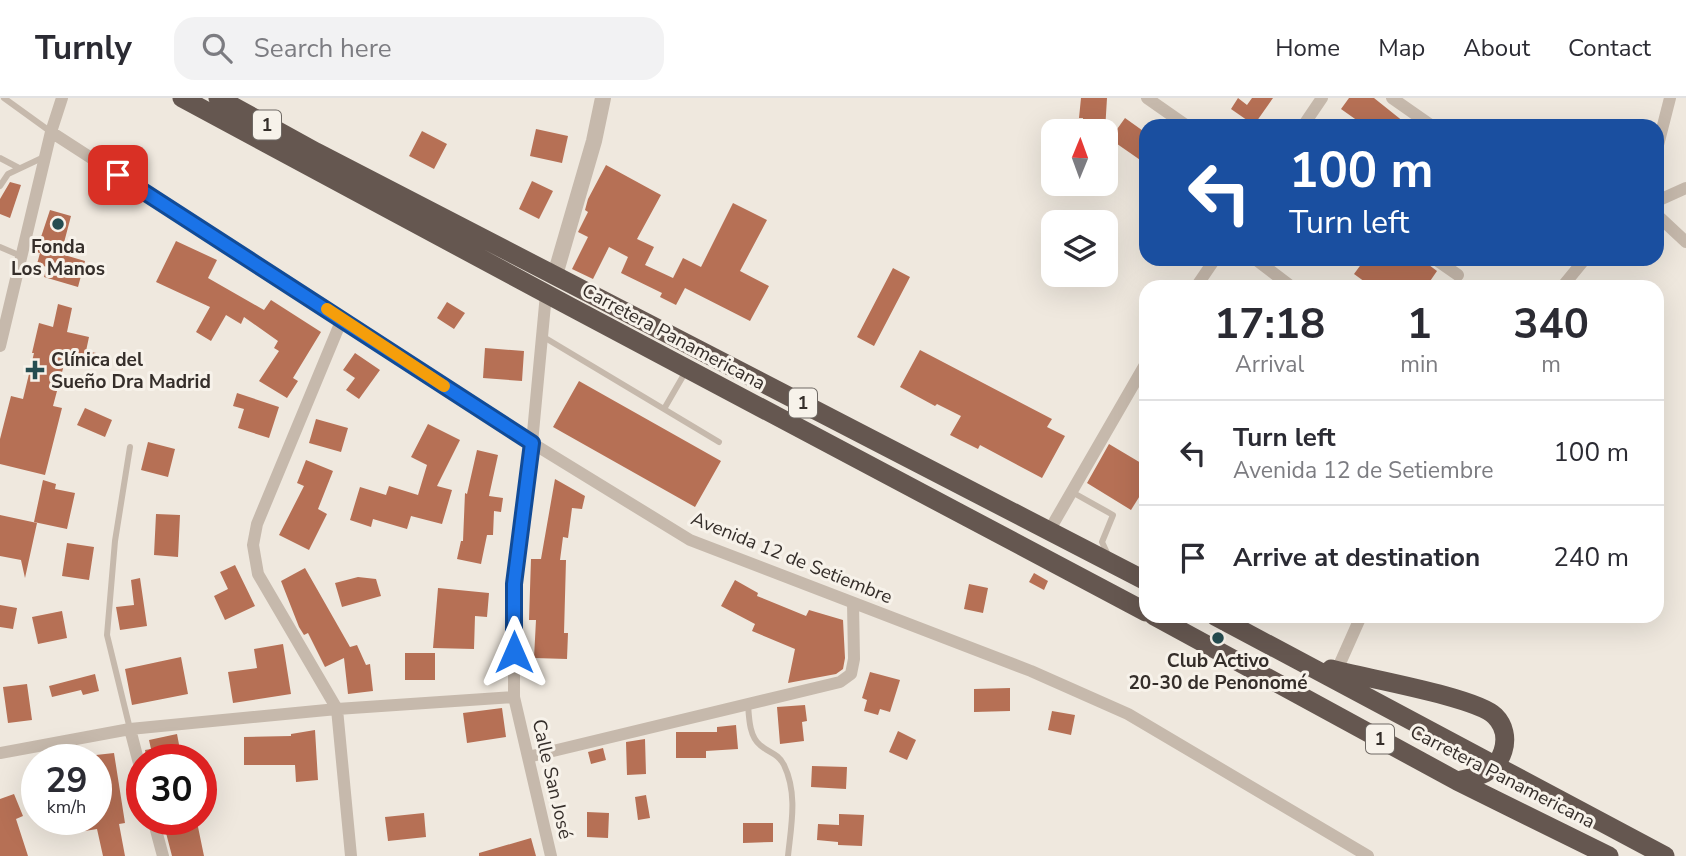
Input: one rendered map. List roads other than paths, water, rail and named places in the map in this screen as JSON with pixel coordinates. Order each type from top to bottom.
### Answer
[{"type":"highway","name":"Carretera Panamericana","points":[[182,98],[1139,608]]},
{"type":"highway","name":"Carretera Panamericana","points":[[218,98],[316,152],[1139,577]]},
{"type":"highway","points":[[555,275],[556,289],[569,306]]},
{"type":"highway","points":[[1049,531],[1049,546],[1062,565]]},
{"type":"highway","name":"Carretera Panamericana","points":[[1167,623],[1457,781],[1609,856]]},
{"type":"highway","name":"Carretera Panamericana","points":[[1228,623],[1665,856]]},
{"type":"highway","points":[[1292,657],[1470,703],[1489,711],[1496,717],[1505,734],[1503,751],[1496,765],[1482,775],[1457,781]]},
{"type":"street","points":[[0,345],[51,132],[62,98]]},
{"type":"street","points":[[555,275],[594,141],[603,98]]},
{"type":"street","points":[[1147,98],[1177,119]]},
{"type":"street","points":[[1308,119],[1322,98]]},
{"type":"street","points":[[1392,98],[1422,119]]},
{"type":"street","points":[[1664,122],[1670,98]]},
{"type":"street","name":"Avenida 12 de Setiembre","points":[[51,132],[532,443],[690,540],[1031,671],[1128,714],[1368,856]]},
{"type":"street","points":[[1664,198],[1686,188]]},
{"type":"street","points":[[1664,222],[1686,242]]},
{"type":"street","points":[[1264,266],[1283,280]]},
{"type":"street","points":[[1446,266],[1458,275]]},
{"type":"street","points":[[1568,280],[1579,266]]},
{"type":"street","name":"Calle San José","points":[[546,294],[532,443],[514,584],[514,697],[551,856]]},
{"type":"street","points":[[342,319],[257,524],[253,545],[258,574],[337,709],[351,856]]},
{"type":"street","points":[[1049,531],[1139,375]]},
{"type":"street","points":[[528,757],[840,682],[851,674],[854,660],[853,603]]},
{"type":"street","points":[[1337,670],[1358,623]]},
{"type":"street","points":[[0,753],[130,729],[337,709],[514,697]]},
{"type":"street","points":[[130,729],[134,744]]},
{"type":"street","points":[[157,835],[163,856]]},
{"type":"lane","points":[[4,98],[51,132]]},
{"type":"lane","points":[[10,154],[3,160],[19,169]]},
{"type":"lane","points":[[0,186],[8,174],[46,156]]},
{"type":"lane","points":[[0,247],[21,256]]},
{"type":"lane","points":[[542,336],[719,442]]},
{"type":"lane","points":[[664,409],[687,368]]},
{"type":"lane","points":[[130,447],[115,541],[107,635],[130,729]]},
{"type":"lane","points":[[1071,491],[1113,515],[1102,542],[1111,563]]},
{"type":"lane","points":[[748,704],[750,727],[759,744],[776,753],[785,766],[794,817],[788,856]]},
{"type":"place","name":"Fonda Los Manos","points":[[58,224]]},
{"type":"place","name":"Clínica del Sueño Dra Madrid","points":[[35,370]]},
{"type":"place","name":"Club Activo 20-30 de Penonomé","points":[[1218,638]]}]
